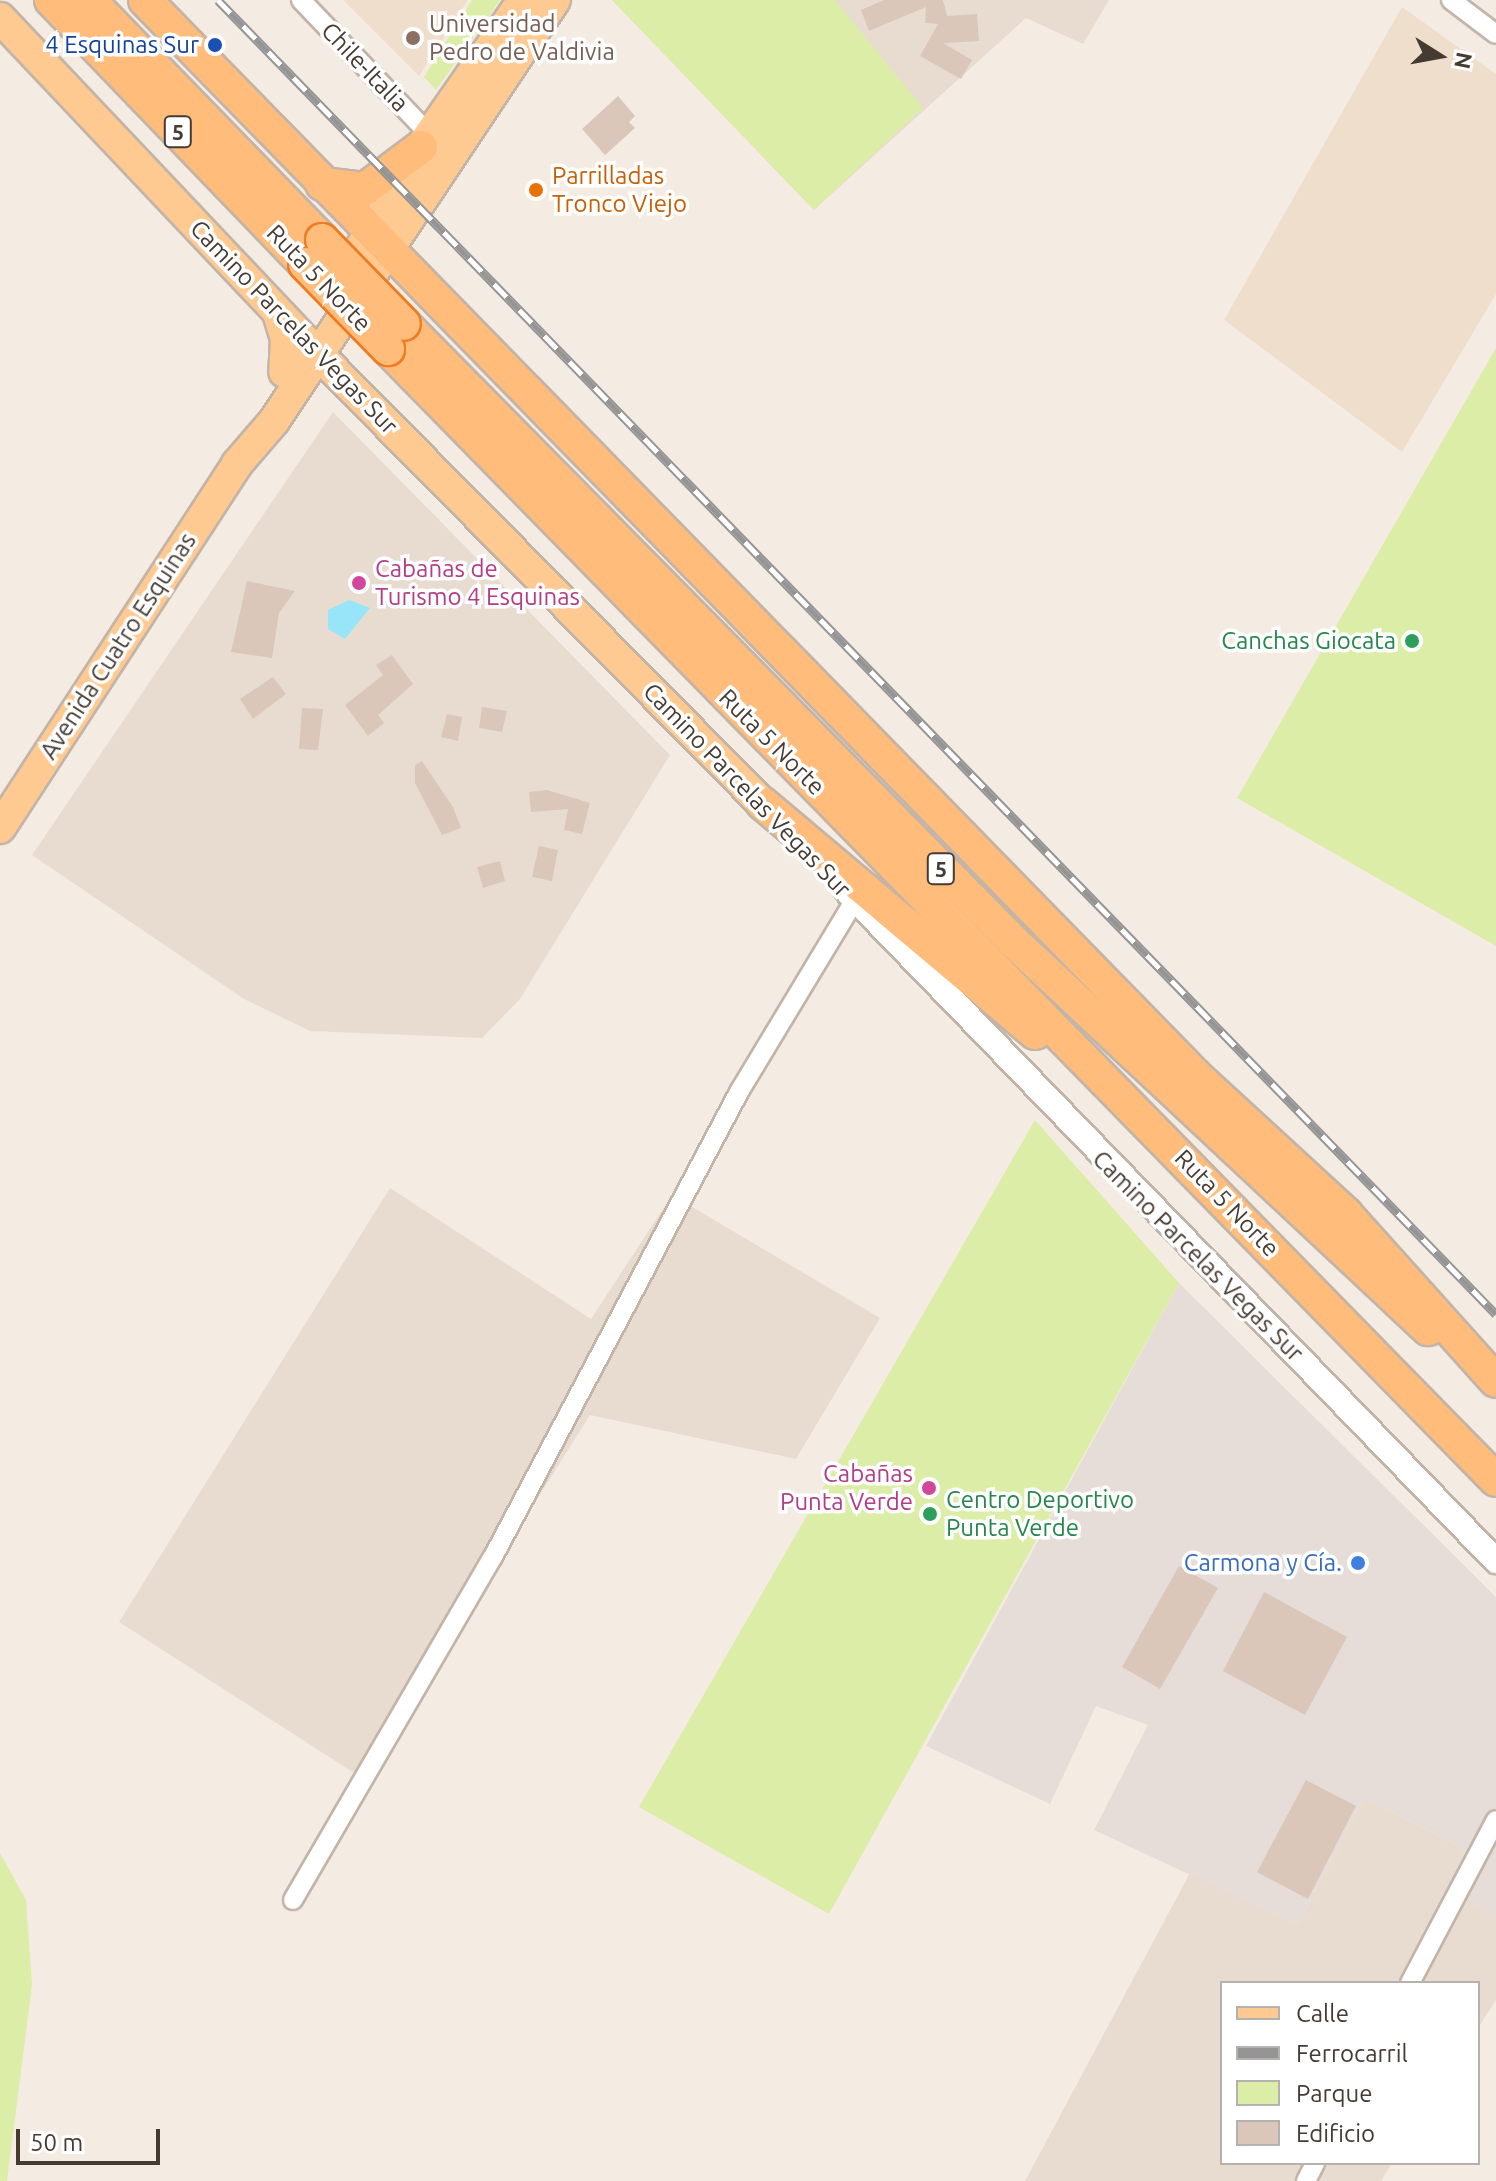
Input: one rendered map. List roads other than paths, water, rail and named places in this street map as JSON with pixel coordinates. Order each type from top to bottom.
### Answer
[{"type":"highway","name":"Ruta 5 Norte","points":[[51,0],[314,252]]},
{"type":"highway","name":"Ruta 5 Norte","points":[[89,0],[314,252],[1496,1480]]},
{"type":"highway","points":[[145,0],[1195,1075],[1346,1214],[1496,1381]]},
{"type":"highway","points":[[322,184],[365,189],[425,140]]},
{"type":"highway","name":"Ruta 5 Norte","points":[[396,337],[1024,953],[1496,1395]]},
{"type":"highway","points":[[762,803],[1188,1162]]},
{"type":"main road","name":"Avenida Cuatro Esquinas","points":[[0,828],[237,464],[283,407],[311,347],[378,240],[425,140],[523,0]]},
{"type":"main road","name":"Avenida Cuatro Esquinas","points":[[378,240],[421,200],[555,0]]},
{"type":"main road","name":"Camino Parcelas Vegas Sur","points":[[0,18],[361,399],[762,803]]},
{"type":"main road","points":[[421,200],[444,151],[425,140]]},
{"type":"main road","points":[[275,308],[286,339],[284,372]]},
{"type":"main road","name":"Avenida Cuatro Esquinas","points":[[237,464],[284,372],[311,347]]},
{"type":"main road","points":[[283,407],[324,389],[361,399]]},
{"type":"street","name":"Chile-Italia","points":[[301,0],[425,140]]},
{"type":"street","points":[[1451,0],[1496,34]]},
{"type":"street","name":"Camino Parcelas Vegas Sur","points":[[762,803],[1496,1561]]},
{"type":"street","points":[[293,1900],[493,1557],[739,1092],[855,900]]},
{"type":"street","points":[[1411,1981],[1496,1820]]},
{"type":"water","points":[[349,600],[370,608],[345,639],[328,629],[328,610]]},
{"type":"railway","points":[[218,0],[1496,1314]]},
{"type":"place","name":"Universidad Pedro de Valdivia","points":[[413,38]]},
{"type":"place","name":"4 Esquinas Sur","points":[[215,45]]},
{"type":"place","name":"Parrilladas Tronco Viejo","points":[[536,190]]},
{"type":"place","name":"Cabañas de Turismo 4 Esquinas","points":[[359,583]]},
{"type":"place","name":"Canchas Giocata","points":[[1412,641]]},
{"type":"place","name":"Cabañas Punta Verde","points":[[929,1488]]},
{"type":"place","name":"Centro Deportivo Punta Verde","points":[[930,1514]]},
{"type":"place","name":"Carmona y Cía.","points":[[1358,1563]]}]
